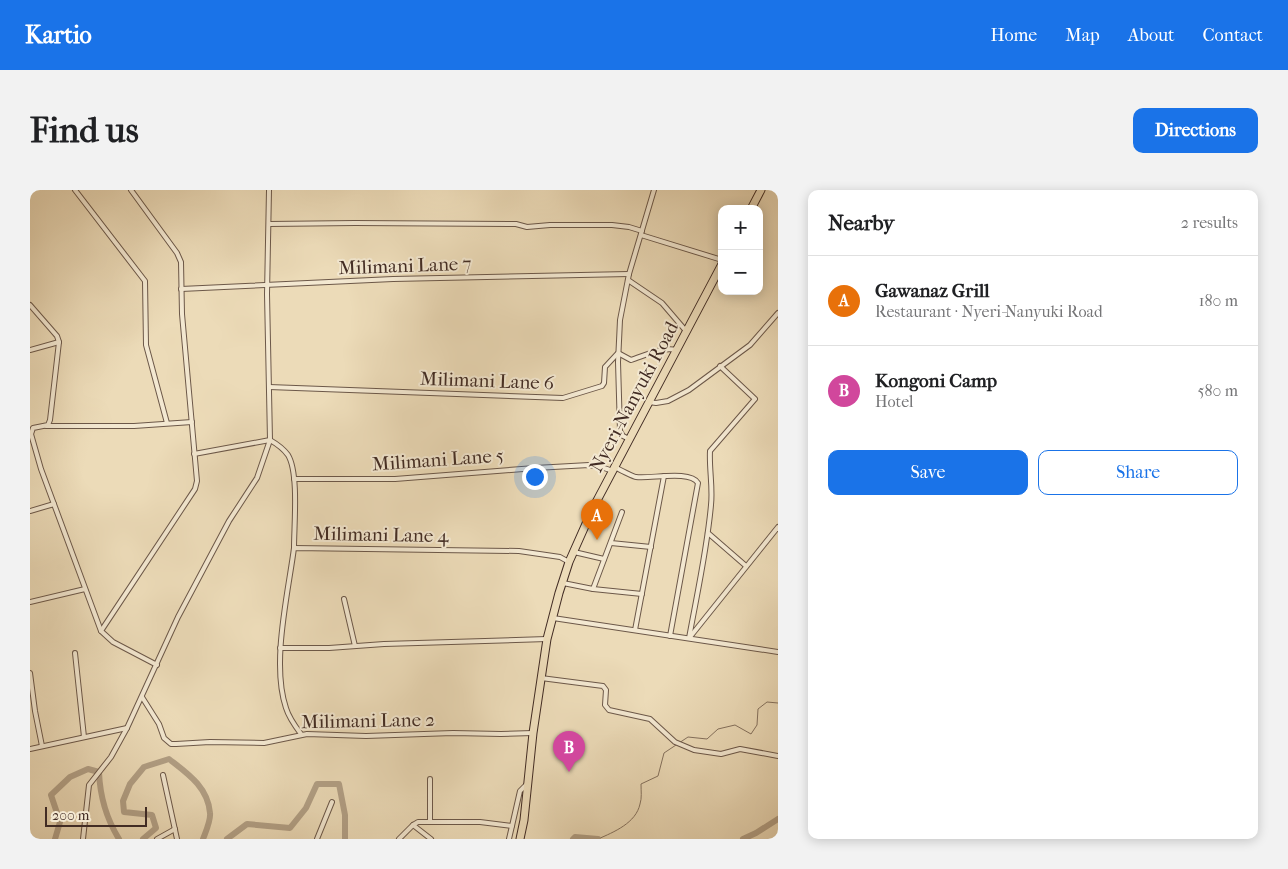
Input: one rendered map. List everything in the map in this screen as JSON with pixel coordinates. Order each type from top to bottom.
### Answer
[{"type":"highway","points":[[753,205],[761,190]]},
{"type":"highway","name":"Nyeri-Nanyuki Road","points":[[520,839],[547,639],[570,562],[593,508],[718,271]]},
{"type":"street","points":[[75,190],[145,281],[146,345],[167,423]]},
{"type":"street","points":[[101,631],[195,489],[197,481],[182,314],[179,257],[131,190]]},
{"type":"street","points":[[83,839],[92,780],[114,752],[127,728],[178,617],[229,521],[257,478],[270,440],[269,190]]},
{"type":"street","points":[[629,439],[622,436],[620,431],[618,353],[620,320],[629,274],[654,190]]},
{"type":"street","points":[[269,224],[516,224],[527,227],[550,225],[629,227],[641,233],[718,259]]},
{"type":"street","name":"Milimani Lane 7","points":[[181,289],[393,279],[629,274]]},
{"type":"street","points":[[628,280],[662,303],[686,331]]},
{"type":"street","points":[[30,305],[60,342],[51,417],[46,426]]},
{"type":"street","points":[[649,402],[661,403],[683,394],[756,339],[778,313]]},
{"type":"street","points":[[30,350],[60,342]]},
{"type":"street","points":[[618,353],[631,360],[669,348],[677,350]]},
{"type":"street","name":"Milimani Lane 6","points":[[269,387],[563,398],[602,386],[607,365],[618,353]]},
{"type":"street","points":[[689,638],[708,534],[712,495],[710,451],[755,399],[720,366]]},
{"type":"street","points":[[157,665],[113,642],[101,631],[41,468],[31,429],[46,426],[134,426],[192,422]]},
{"type":"street","points":[[194,454],[270,440],[281,447],[288,455],[294,479],[294,548]]},
{"type":"street","name":"Milimani Lane 5","points":[[294,479],[395,479],[589,465],[614,469],[636,477],[686,476],[694,479],[698,484],[670,636]]},
{"type":"street","points":[[635,630],[664,476]]},
{"type":"street","points":[[30,511],[54,504]]},
{"type":"street","points":[[594,589],[622,512]]},
{"type":"street","points":[[689,638],[778,527]]},
{"type":"street","points":[[708,534],[746,566]]},
{"type":"street","points":[[611,543],[651,547]]},
{"type":"street","name":"Milimani Lane 4","points":[[301,734],[290,718],[283,700],[279,657],[294,548],[519,550],[560,557],[570,562]]},
{"type":"street","points":[[574,552],[604,560]]},
{"type":"street","points":[[563,583],[594,589],[642,594]]},
{"type":"street","points":[[30,602],[85,589]]},
{"type":"street","points":[[344,599],[355,646]]},
{"type":"street","points":[[552,618],[778,652]]},
{"type":"street","points":[[280,648],[329,648],[547,639]]},
{"type":"street","points":[[75,654],[84,736]]},
{"type":"street","points":[[30,673],[42,746]]},
{"type":"street","points":[[541,678],[603,686],[606,690],[605,706],[608,710],[650,719],[672,740],[682,746],[716,754],[740,749],[778,756]]},
{"type":"street","name":"Milimani Lane 2","points":[[142,697],[161,727],[164,738],[171,744],[264,743],[301,734],[357,736],[533,733]]},
{"type":"street","points":[[30,749],[127,728]]},
{"type":"street","points":[[163,775],[177,839]]},
{"type":"street","points":[[430,779],[430,822]]},
{"type":"street","points":[[509,839],[520,791],[528,784]]},
{"type":"street","points":[[317,839],[332,802]]},
{"type":"street","points":[[399,839],[412,825],[418,822],[480,822],[512,826]]},
{"type":"street","points":[[412,825],[431,839]]},
{"type":"street","points":[[157,839],[175,829]]},
{"type":"waterway","points":[[598,839],[624,826],[638,811],[641,802],[641,784],[658,776],[664,753],[688,737],[707,739],[718,729],[735,725],[751,734],[757,725],[758,709],[767,702],[778,703]]},
{"type":"waterway","points":[[143,839],[156,828],[152,815],[124,812],[123,801],[130,784],[144,767],[169,759],[196,782],[205,796],[210,816],[203,839]]},
{"type":"waterway","points":[[55,839],[60,822],[51,795],[70,777],[88,769],[99,772],[104,807],[119,839]]},
{"type":"waterway","points":[[227,839],[247,824],[290,828],[306,808],[317,784],[339,784],[345,815],[345,839]]},
{"type":"waterway","points":[[743,839],[778,819]]},
{"type":"waterway","points":[[573,839],[575,837],[598,839]]},
{"type":"place","name":"Gawanaz Grill","points":[[597,540]]},
{"type":"place","name":"Kongoni Camp","points":[[569,772]]}]
